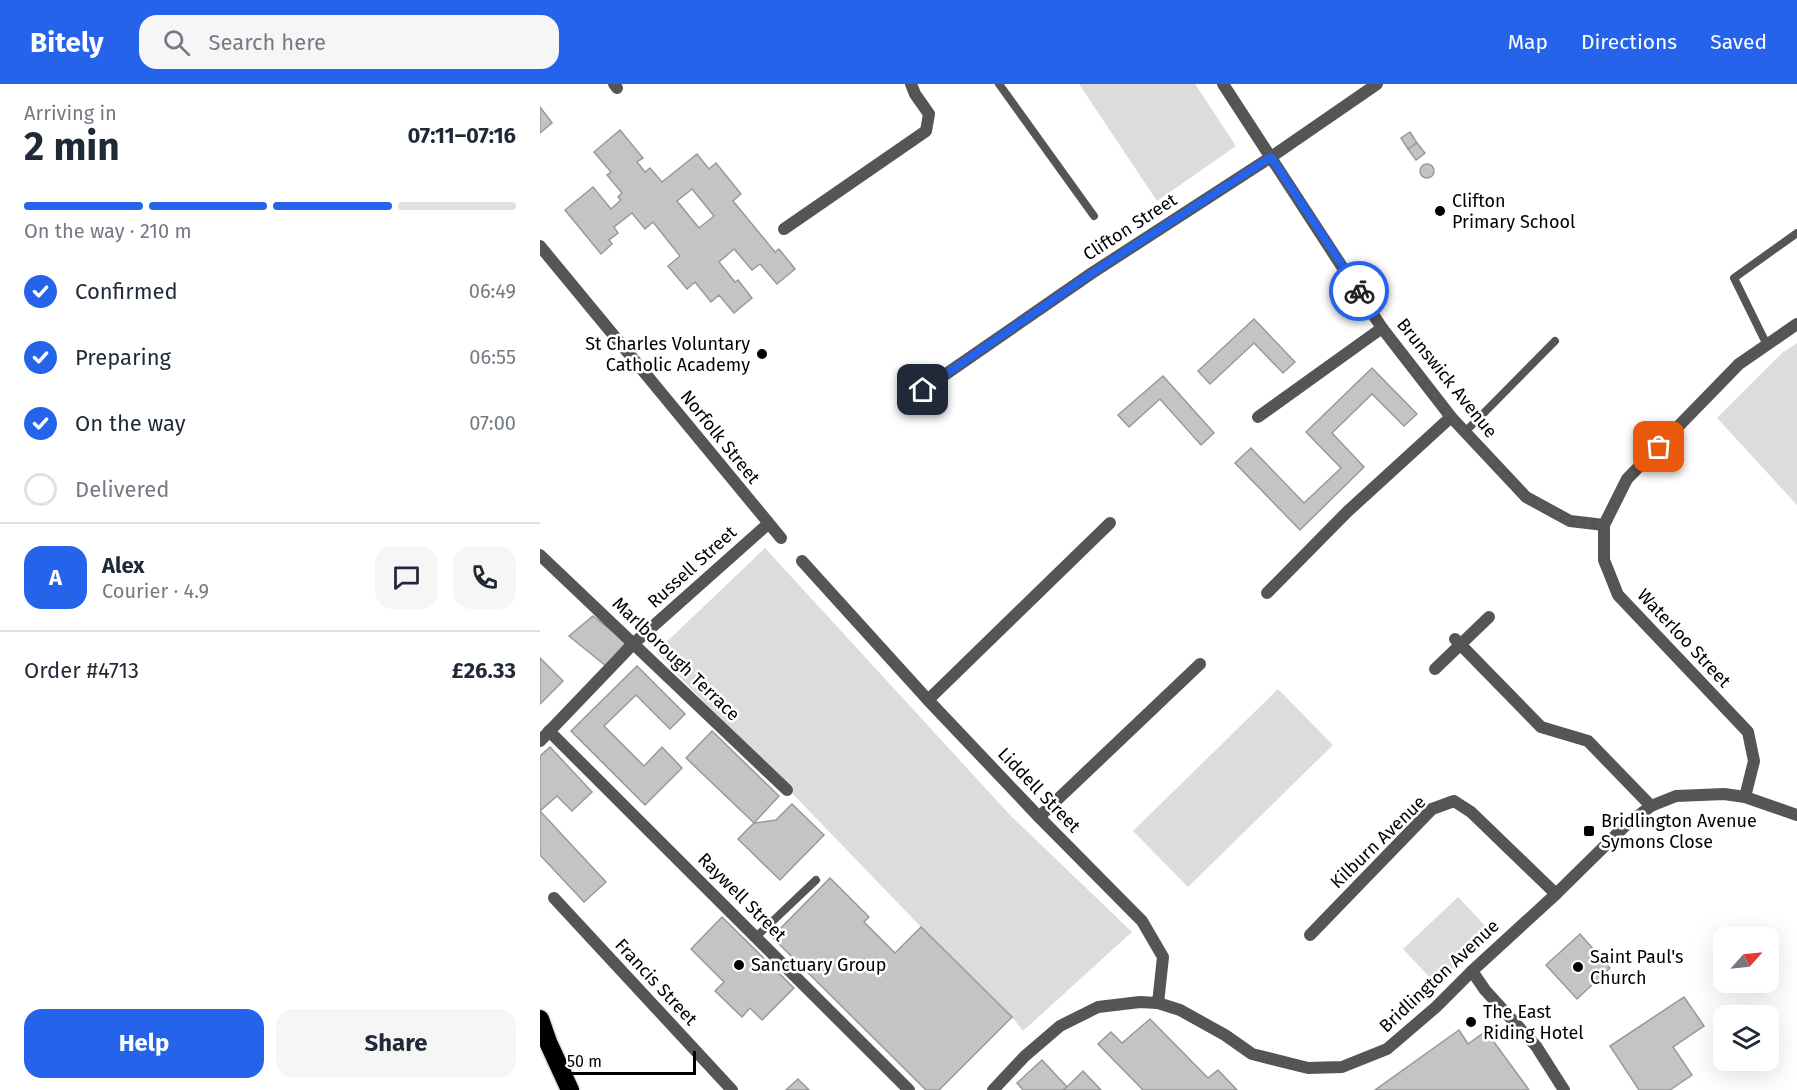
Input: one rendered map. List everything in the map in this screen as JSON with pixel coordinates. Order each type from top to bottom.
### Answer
[{"type":"highway","points":[[540,1019],[544,1046],[570,1090]]},
{"type":"street","points":[[784,229],[926,131],[929,114],[911,84]]},
{"type":"street","name":"Brunswick Avenue","points":[[1223,84],[1382,328],[1451,417],[1526,497],[1570,522],[1604,525]]},
{"type":"street","name":"Clifton Street","points":[[904,404],[1092,273],[1271,157],[1377,84]]},
{"type":"street","name":"Norfolk Street","points":[[540,246],[781,538]]},
{"type":"street","name":"Waterloo Street","points":[[1745,797],[1754,761],[1749,732],[1618,595],[1604,560],[1604,525],[1627,479],[1739,364],[1797,324]]},
{"type":"street","points":[[1258,417],[1382,328]]},
{"type":"street","points":[[1268,594],[1347,512],[1451,417]]},
{"type":"street","points":[[928,700],[1110,523]]},
{"type":"street","name":"Russell Street","points":[[540,741],[633,644],[768,524]]},
{"type":"street","name":"Marlborough Terrace","points":[[540,555],[787,790]]},
{"type":"street","name":"Liddell Street","points":[[802,561],[928,700],[1142,921],[1162,957],[1158,1003]]},
{"type":"street","points":[[1436,669],[1458,642],[1489,617]]},
{"type":"street","points":[[1458,642],[1541,727],[1588,741],[1651,806]]},
{"type":"street","points":[[1039,817],[1200,664]]},
{"type":"street","name":"Raywell Street","points":[[549,730],[909,1090]]},
{"type":"street","name":"Bridlington Avenue","points":[[993,1090],[1025,1056],[1060,1026],[1098,1007],[1140,1002],[1158,1003],[1180,1010],[1225,1035],[1252,1054],[1308,1068],[1342,1067],[1387,1049],[1437,1007],[1625,826],[1651,806],[1676,796],[1724,794],[1745,797],[1797,815]]},
{"type":"street","name":"Kilburn Avenue","points":[[1310,935],[1432,809],[1454,801],[1471,812],[1556,894]]},
{"type":"street","name":"Francis Street","points":[[554,898],[732,1090]]},
{"type":"street","points":[[1472,971],[1485,990],[1536,1046],[1563,1090]]},
{"type":"lane","points":[[999,84],[1094,216]]},
{"type":"lane","points":[[1767,345],[1734,278],[1797,233]]},
{"type":"lane","points":[[1465,432],[1555,340]]},
{"type":"lane","points":[[756,937],[816,880]]},
{"type":"shaded area","points":[[1079,84],[1195,84],[1236,146],[1157,201]]},
{"type":"shaded area","points":[[1797,343],[1797,505],[1717,418],[1782,353]]},
{"type":"shaded area","points":[[765,548],[1010,815],[1132,932],[1023,1031],[1012,1017],[921,927],[656,652]]},
{"type":"shaded area","points":[[1278,689],[1333,745],[1188,887],[1133,831]]},
{"type":"shaded area","points":[[1458,897],[1491,932],[1436,984],[1403,949]]},
{"type":"building","points":[[540,107],[552,123],[540,133]]},
{"type":"building","points":[[620,130],[643,158],[637,162],[645,172],[650,168],[662,182],[697,154],[709,169],[716,163],[741,194],[733,201],[775,252],[779,249],[795,269],[777,284],[760,264],[752,270],[734,249],[719,262],[735,282],[738,280],[752,298],[734,313],[719,295],[711,302],[695,282],[687,289],[668,266],[680,256],[653,222],[645,229],[632,213],[614,227],[618,233],[609,240],[612,244],[601,254],[565,210],[593,187],[611,209],[621,200],[618,197],[622,193],[607,175],[611,172],[594,152]],"holes":[[[692,189],[714,216],[699,228],[677,201]]]},
{"type":"building","points":[[1410,132],[1417,143],[1408,149],[1401,138]]},
{"type":"building","points":[[1417,143],[1425,153],[1416,160],[1408,149]]},
{"type":"building","points":[[1424,164],[1430,164],[1434,171],[1430,178],[1424,178],[1420,174],[1420,168]]},
{"type":"building","points":[[1254,319],[1295,362],[1283,373],[1254,343],[1210,384],[1198,371]]},
{"type":"building","points":[[1372,368],[1417,414],[1404,426],[1372,394],[1332,433],[1364,467],[1300,530],[1235,463],[1251,448],[1304,503],[1341,468],[1306,432]]},
{"type":"building","points":[[1163,376],[1214,433],[1201,445],[1160,399],[1129,427],[1118,415]]},
{"type":"building","points":[[593,616],[626,642],[606,666],[569,636]]},
{"type":"building","points":[[540,658],[563,681],[540,704]]},
{"type":"building","points":[[637,666],[685,714],[670,729],[636,695],[604,726],[644,766],[662,747],[682,768],[645,805],[571,731]]},
{"type":"building","points":[[712,731],[779,796],[754,823],[686,758]]},
{"type":"building","points":[[550,747],[592,792],[572,811],[557,796],[540,811],[540,756]]},
{"type":"building","points":[[792,804],[824,835],[780,880],[738,839],[754,823],[776,820]]},
{"type":"building","points":[[540,811],[606,882],[584,902],[540,855]]},
{"type":"building","points":[[830,878],[869,917],[864,922],[895,953],[921,927],[1012,1017],[939,1090],[926,1090],[772,937]]},
{"type":"building","name":"Sanctuary Group","points":[[722,917],[794,988],[762,1020],[750,1008],[742,1017],[715,991],[724,982],[691,949]]},
{"type":"building","name":"Saint Paul's Church","points":[[1580,934],[1610,968],[1577,999],[1546,965]]},
{"type":"building","points":[[1684,997],[1704,1026],[1673,1047],[1692,1075],[1670,1090],[1639,1090],[1610,1046]]},
{"type":"building","points":[[1150,1019],[1208,1078],[1218,1070],[1237,1090],[1143,1090],[1098,1044],[1111,1032],[1122,1043]]},
{"type":"building","points":[[1459,1030],[1468,1044],[1486,1031],[1529,1090],[1375,1090]]},
{"type":"building","points":[[1042,1060],[1067,1087],[1063,1090],[1023,1090],[1017,1083]]},
{"type":"building","points":[[1083,1071],[1101,1090],[1063,1090],[1067,1087]]},
{"type":"building","points":[[798,1079],[809,1090],[786,1090]]},
{"type":"way so far","points":[[1359,291],[1382,328],[1451,417],[1526,497],[1570,522],[1604,525],[1627,479],[1659,447]]},
{"type":"place","name":"Clifton Primary School","points":[[1440,211]]},
{"type":"place","name":"St Charles Voluntary Catholic Academy","points":[[762,354]]},
{"type":"place","name":"Bridlington Avenue Symons Close","points":[[1589,831]]},
{"type":"place","name":"Sanctuary Group","points":[[739,965]]},
{"type":"place","name":"Saint Paul's Church","points":[[1578,967]]},
{"type":"place","name":"The East Riding Hotel","points":[[1471,1022]]},
{"type":"route","points":[[923,390],[1092,273],[1271,157],[1359,291]]}]
